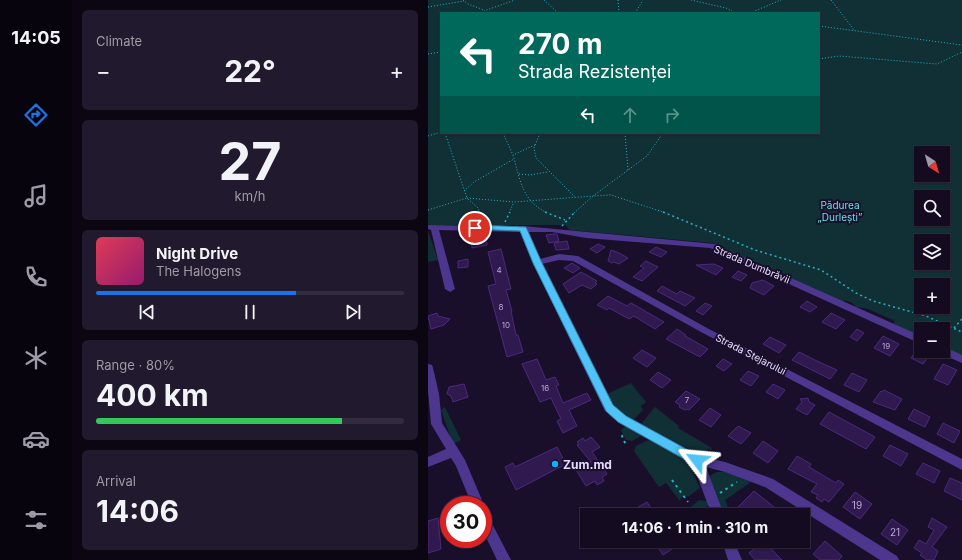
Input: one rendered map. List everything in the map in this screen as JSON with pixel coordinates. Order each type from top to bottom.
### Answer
[{"type":"street","name":"Strada Dumbrăvii","points":[[431,227],[523,228],[712,246],[914,337]]},
{"type":"street","points":[[431,227],[450,289]]},
{"type":"street","points":[[523,228],[537,263],[609,408],[622,419],[697,460],[749,474],[769,483],[892,560]]},
{"type":"street","name":"Strada Stejarului","points":[[537,263],[558,257],[575,258],[704,330],[962,465]]},
{"type":"street","points":[[950,353],[962,359]]},
{"type":"street","points":[[428,368],[434,394],[437,424],[452,452],[461,464],[474,496]]},
{"type":"street","points":[[428,462],[452,452]]},
{"type":"street","points":[[697,460],[715,508]]},
{"type":"street","points":[[492,536],[504,560]]},
{"type":"street","points":[[731,548],[735,560]]},
{"type":"path","points":[[480,12],[516,0]]},
{"type":"path","points":[[544,0],[544,2],[552,6],[557,12]]},
{"type":"path","points":[[618,0],[619,12]]},
{"type":"path","points":[[636,12],[643,0]]},
{"type":"path","points":[[691,0],[726,8],[734,12]]},
{"type":"path","points":[[752,12],[781,0]]},
{"type":"path","points":[[831,0],[854,30]]},
{"type":"path","points":[[428,7],[464,1],[484,10]]},
{"type":"path","points":[[820,26],[962,45]]},
{"type":"path","points":[[428,54],[440,52]]},
{"type":"path","points":[[820,59],[839,56],[937,64],[962,52]]},
{"type":"path","points":[[428,136],[440,132]]},
{"type":"path","points":[[445,134],[467,198],[478,208],[483,222],[489,228]]},
{"type":"path","points":[[503,134],[513,155],[526,197],[538,208],[565,221]]},
{"type":"path","points":[[540,134],[535,145],[534,154],[548,172],[575,197]]},
{"type":"path","points":[[625,134],[628,170]]},
{"type":"path","points":[[560,231],[565,221],[593,196],[647,156],[662,134]]},
{"type":"path","points":[[513,155],[535,145]]},
{"type":"path","points":[[464,191],[474,182],[514,159]]},
{"type":"path","points":[[518,174],[530,175],[548,172]]},
{"type":"path","points":[[428,210],[467,198],[531,202],[611,195],[650,206],[755,250],[821,270],[837,278],[856,293],[873,301],[926,316],[962,332]]},
{"type":"path","points":[[505,228],[506,219],[513,208],[514,202]]},
{"type":"path","points":[[954,328],[962,319]]},
{"type":"path","points":[[622,435],[628,446]]},
{"type":"path","points":[[711,498],[749,474]]},
{"type":"path","points":[[672,480],[688,502]]},
{"type":"green space","name":"Pădurea „Durlești”","points":[[428,0],[962,0],[962,356],[950,350],[950,322],[914,322],[914,334],[893,324],[895,321],[868,309],[856,307],[850,302],[842,301],[713,243],[570,230],[565,225],[428,225]]},
{"type":"green space","points":[[428,231],[438,260],[428,262]]},
{"type":"green space","points":[[631,383],[646,402],[641,406],[643,410],[633,420],[616,410],[607,394]]},
{"type":"green space","points":[[445,407],[461,440],[453,444],[441,410]]},
{"type":"green space","points":[[655,407],[679,426],[678,428],[712,448],[711,450],[708,449],[705,455],[700,455],[641,424]]},
{"type":"green space","points":[[626,426],[639,433],[641,436],[632,441],[626,440],[621,430]]},
{"type":"green space","points":[[653,440],[687,459],[700,488],[689,496],[682,497],[680,501],[666,483],[659,487],[634,451],[636,446],[646,441]]},
{"type":"green space","points":[[717,472],[727,472],[751,482],[725,500],[728,508],[720,508],[707,477]]},
{"type":"green space","points":[[699,500],[708,501],[709,505],[704,508],[690,508]]},
{"type":"building","points":[[557,234],[559,241],[549,243],[546,235]]},
{"type":"building","points":[[486,237],[487,245],[472,248],[471,239]]},
{"type":"building","points":[[567,241],[569,249],[556,250],[554,243]]},
{"type":"building","points":[[598,244],[605,247],[597,253],[590,249]]},
{"type":"building","points":[[656,247],[667,252],[661,257],[649,252]]},
{"type":"building","points":[[501,249],[511,289],[506,290],[512,311],[516,335],[518,335],[523,352],[507,357],[488,286],[496,284],[488,252]]},
{"type":"building","points":[[611,250],[628,258],[619,264],[614,262],[612,263],[608,261]]},
{"type":"building","points":[[468,259],[468,267],[458,268],[458,261]]},
{"type":"building","points":[[646,261],[658,267],[642,281],[633,277],[644,268],[640,266]]},
{"type":"building","points":[[572,263],[580,268],[573,273],[564,268]]},
{"type":"building","points":[[714,264],[723,268],[716,275],[696,265]]},
{"type":"building","points":[[738,271],[747,275],[741,281],[732,277]]},
{"type":"building","points":[[581,272],[597,281],[595,283],[597,284],[591,289],[582,285],[569,293],[563,284]]},
{"type":"building","points":[[763,280],[774,286],[764,295],[750,288],[752,283]]},
{"type":"building","points":[[662,286],[677,294],[680,291],[695,298],[685,306],[657,291]]},
{"type":"building","points":[[608,296],[627,306],[631,303],[664,322],[655,329],[634,316],[629,319],[609,308],[607,310],[597,305]]},
{"type":"building","points":[[807,301],[817,307],[810,312],[800,307]]},
{"type":"building","points":[[705,303],[712,306],[703,315],[696,311]]},
{"type":"building","points":[[437,313],[438,316],[450,319],[444,325],[431,329],[428,316]]},
{"type":"building","points":[[831,313],[845,320],[836,329],[822,322]]},
{"type":"building","points":[[677,329],[686,335],[685,336],[708,349],[700,357],[666,339]]},
{"type":"building","points":[[857,329],[864,333],[857,341],[850,337]]},
{"type":"building","points":[[883,336],[899,344],[890,356],[874,348]]},
{"type":"building","points":[[770,337],[786,345],[779,353],[763,344]]},
{"type":"building","points":[[642,350],[656,358],[647,367],[633,358]]},
{"type":"building","points":[[799,352],[837,370],[830,379],[792,360]]},
{"type":"building","points":[[914,354],[914,358],[928,358],[923,364],[911,358]]},
{"type":"building","points":[[537,359],[546,380],[555,377],[559,385],[556,386],[563,403],[587,393],[591,400],[569,410],[577,426],[563,433],[557,421],[561,419],[551,398],[540,402],[522,364]]},
{"type":"building","points":[[723,359],[732,364],[724,371],[716,366]]},
{"type":"building","points":[[943,364],[957,370],[948,385],[934,379]]},
{"type":"building","points":[[748,371],[759,376],[751,386],[740,380]]},
{"type":"building","points":[[658,372],[671,380],[662,388],[650,380]]},
{"type":"building","points":[[852,373],[867,380],[859,392],[844,385]]},
{"type":"building","points":[[464,384],[468,397],[453,402],[451,396],[447,394],[449,387]]},
{"type":"building","points":[[773,384],[785,390],[778,399],[766,392]]},
{"type":"building","points":[[884,390],[902,399],[895,410],[873,402],[881,391],[882,392]]},
{"type":"building","points":[[686,391],[700,399],[689,410],[679,407],[680,405],[675,402]]},
{"type":"building","points":[[808,398],[809,402],[815,405],[807,415],[796,409],[802,402],[800,399]]},
{"type":"building","points":[[710,408],[721,415],[711,427],[699,420]]},
{"type":"building","points":[[914,409],[930,417],[925,427],[908,419]]},
{"type":"building","points":[[829,412],[875,437],[866,449],[820,424]]},
{"type":"building","points":[[943,423],[960,431],[954,443],[937,434]]},
{"type":"building","points":[[738,426],[751,433],[741,444],[728,436]]},
{"type":"building","points":[[591,437],[600,447],[592,452],[607,474],[602,477],[604,481],[597,485],[595,481],[586,486],[576,470],[591,462],[577,445],[579,444],[577,442],[583,438],[585,441]]},
{"type":"building","points":[[763,441],[778,451],[768,463],[753,453]]},
{"type":"building","points":[[890,445],[908,454],[901,466],[883,456]]},
{"type":"building","points":[[557,447],[566,464],[516,490],[505,467],[513,463],[515,467]]},
{"type":"building","points":[[797,456],[811,464],[809,467],[836,483],[838,480],[844,484],[829,502],[824,499],[822,502],[816,498],[818,495],[811,492],[817,484],[788,469]]},
{"type":"building","points":[[923,463],[940,471],[934,483],[916,474]]},
{"type":"building","points":[[950,478],[962,483],[962,500],[944,491]]},
{"type":"building","points":[[754,491],[774,507],[773,508],[737,508]]},
{"type":"building","points":[[855,492],[872,504],[860,519],[843,507]]},
{"type":"building","points":[[647,502],[651,508],[636,508]]},
{"type":"building","points":[[438,518],[441,549],[428,553],[428,521]]},
{"type":"building","points":[[932,518],[947,527],[932,547],[938,551],[934,560],[927,560],[920,555],[922,553],[914,548],[919,540],[926,544],[934,530],[928,527]]},
{"type":"building","points":[[892,519],[908,530],[897,545],[881,534]]},
{"type":"building","points":[[825,541],[842,556],[839,560],[820,560],[813,554]]},
{"type":"building","points":[[658,548],[674,548],[663,555]]},
{"type":"building","points":[[756,548],[771,548],[782,560],[755,560],[749,553]]},
{"type":"place","name":"Zum.md","points":[[555,464]]},
{"type":"route","points":[[475,228],[523,228],[537,263],[609,408],[622,419],[697,460]]}]
